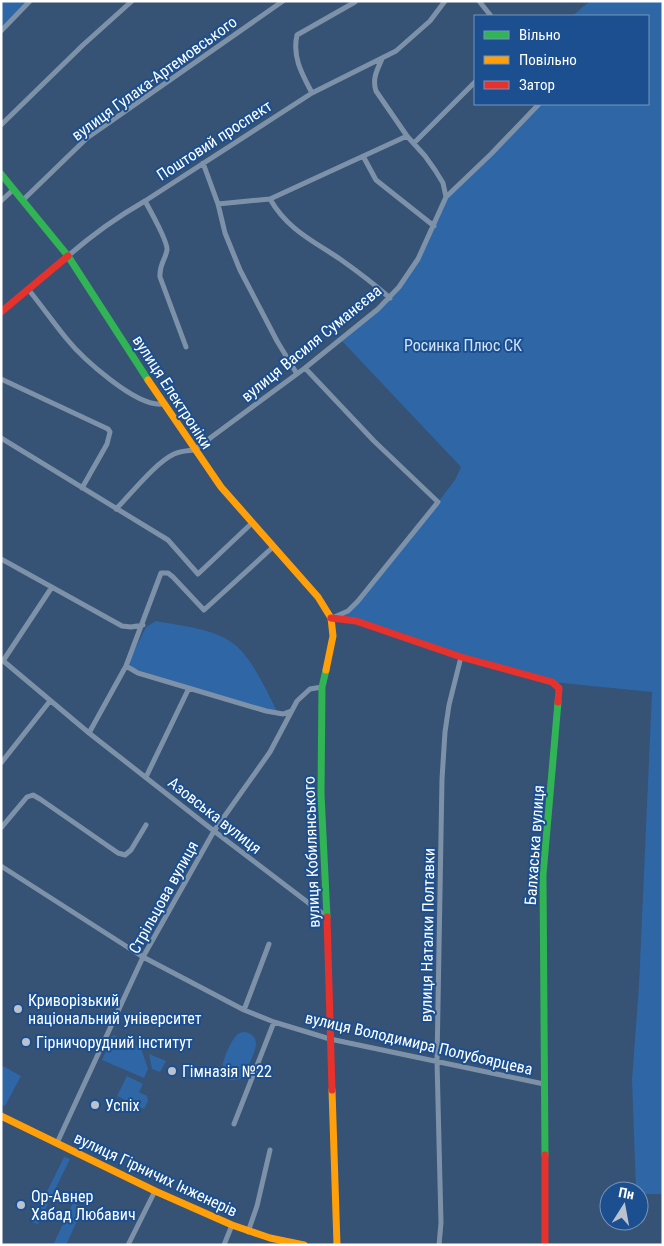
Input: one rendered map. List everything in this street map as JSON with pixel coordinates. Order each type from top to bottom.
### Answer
[{"type":"street","points":[[1,31],[30,1]]},
{"type":"street","points":[[1,125],[83,45],[132,1]]},
{"type":"street","name":"вулиця Гулака-Артемовського","points":[[23,200],[87,138],[283,1]]},
{"type":"street","name":"Поштовий проспект","points":[[1,312],[92,236],[125,213],[145,202],[312,93],[396,51],[430,21],[445,1]]},
{"type":"street","points":[[479,1],[489,15]]},
{"type":"street","points":[[312,93],[296,61],[295,45],[297,36],[355,2]]},
{"type":"street","points":[[382,59],[375,77],[376,91],[407,136],[435,170],[443,183],[446,197]]},
{"type":"street","points":[[414,143],[474,83]]},
{"type":"street","points":[[446,197],[491,154],[537,105]]},
{"type":"street","points":[[218,204],[270,199],[407,136]]},
{"type":"street","points":[[363,156],[376,180],[434,226]]},
{"type":"street","points":[[203,163],[218,204],[225,233],[240,270],[297,374]]},
{"type":"street","name":"вулиця Електроніки","points":[[1,174],[68,256],[163,404],[221,487],[318,597],[326,607],[331,618]]},
{"type":"street","points":[[1,201],[14,189]]},
{"type":"street","name":"вулиця Василя Суманєєва","points":[[194,450],[305,368],[390,298],[410,271],[434,226],[446,197]]},
{"type":"street","points":[[270,199],[287,223],[348,265],[390,298]]},
{"type":"street","points":[[145,202],[166,242],[167,250],[159,268],[160,277],[186,347]]},
{"type":"street","points":[[28,289],[66,338],[95,366],[135,396],[149,403],[163,404]]},
{"type":"street","points":[[305,368],[374,441],[438,502],[358,601],[348,611],[331,618]]},
{"type":"street","points":[[1,379],[110,432],[107,444],[82,488]]},
{"type":"street","points":[[1,438],[168,540],[198,574],[252,523]]},
{"type":"street","points":[[116,509],[168,457],[181,451],[194,450]]},
{"type":"street","points":[[89,733],[126,666],[161,573],[168,573],[173,576],[204,610],[273,547]]},
{"type":"street","points":[[1,559],[122,626],[131,627],[143,624]]},
{"type":"street","points":[[2,660],[52,587]]},
{"type":"street","name":"Балхаська вулиця","points":[[331,618],[356,621],[461,657],[552,682],[559,688],[543,875],[545,1245]]},
{"type":"street","name":"вулиця Кобилянського","points":[[331,618],[333,636],[322,687],[321,794],[327,917],[337,1245]]},
{"type":"street","name":"вулиця Наталки Полтавки","points":[[439,1245],[441,1223],[437,1061],[444,760],[449,705],[461,657]]},
{"type":"street","name":"Азовська вулиця","points":[[2,660],[89,733],[146,776],[214,832],[327,917]]},
{"type":"street","points":[[126,666],[138,673],[266,711],[283,714],[291,711]]},
{"type":"street","name":"Стрільцова вулиця","points":[[57,1143],[143,957],[214,832],[270,752],[291,711],[304,693],[314,688],[322,687]]},
{"type":"street","points":[[146,776],[189,688]]},
{"type":"street","points":[[2,760],[50,701]]},
{"type":"street","points":[[1,828],[27,797],[32,795],[118,853],[125,855],[131,850],[146,825]]},
{"type":"street","name":"вулиця Володимира Полубоярцева","points":[[1,866],[143,957],[244,1010],[274,1022],[330,1039],[544,1084]]},
{"type":"street","points":[[244,1010],[269,944]]},
{"type":"street","points":[[234,1124],[274,1022]]},
{"type":"street","name":"вулиця Гірничих Інженерів","points":[[1,1116],[155,1190],[248,1232],[304,1245]]},
{"type":"street","points":[[248,1232],[257,1206],[270,1150]]},
{"type":"street","points":[[128,1245],[155,1190]]},
{"type":"street","points":[[224,1245],[232,1225]]},
{"type":"green space","points":[[4,1],[30,1],[1,31],[1,5]]},
{"type":"green space","name":"Росинка Плюс СК","points":[[590,1],[663,1],[663,1194],[649,1194],[649,1181],[636,1181],[632,1080],[639,985],[652,692],[552,682],[345,618],[342,614],[348,611],[438,502],[455,480],[461,467],[341,340],[378,309],[411,271],[446,197],[538,105],[649,105],[649,15],[573,15]]},
{"type":"green space","points":[[156,621],[207,631],[234,644],[241,650],[253,667],[278,713],[188,687],[133,668],[128,663],[146,627]]},
{"type":"green space","points":[[246,1032],[254,1037],[256,1041],[255,1049],[244,1076],[231,1080],[223,1074],[224,1060],[235,1037],[240,1033]]},
{"type":"green space","points":[[113,1035],[141,1048],[148,1069],[144,1078],[102,1060]]},
{"type":"green space","points":[[149,1054],[166,1061],[160,1072],[152,1069]]},
{"type":"green space","points":[[1,1065],[21,1076],[5,1106],[1,1104]]},
{"type":"green space","points":[[127,1076],[143,1084],[139,1092],[147,1096],[148,1101],[144,1109],[117,1096]]},
{"type":"green space","points":[[64,1157],[70,1159],[38,1224],[32,1222]]},
{"type":"green space","points":[[73,1203],[83,1208],[66,1245],[53,1245]]},
{"type":"traffic: fast","points":[[1,174],[68,256],[148,380]]},
{"type":"traffic: fast","points":[[326,670],[322,687],[321,794],[327,917]]},
{"type":"traffic: fast","points":[[545,1155],[543,875],[558,702]]},
{"type":"traffic: slow","points":[[148,380],[221,487],[318,597],[331,618],[333,636],[326,670]]},
{"type":"traffic: slow","points":[[332,1090],[337,1245]]},
{"type":"traffic: slow","points":[[1,1116],[155,1191],[232,1225],[270,1238],[304,1245]]},
{"type":"traffic: jam","points":[[1,312],[68,256]]},
{"type":"traffic: jam","points":[[331,618],[356,621],[461,657],[552,682],[559,688],[558,702]]},
{"type":"traffic: jam","points":[[327,917],[332,1090]]},
{"type":"traffic: jam","points":[[545,1155],[545,1245]]},
{"type":"place","name":"Криворізький національний університет","points":[[18,1009]]},
{"type":"place","name":"Гірничорудний інститут","points":[[26,1042]]},
{"type":"place","name":"Гімназія №22","points":[[172,1071]]},
{"type":"place","name":"Успіх","points":[[95,1105]]},
{"type":"place","name":"Ор-Авнер Хабад Любавич","points":[[21,1205]]}]
